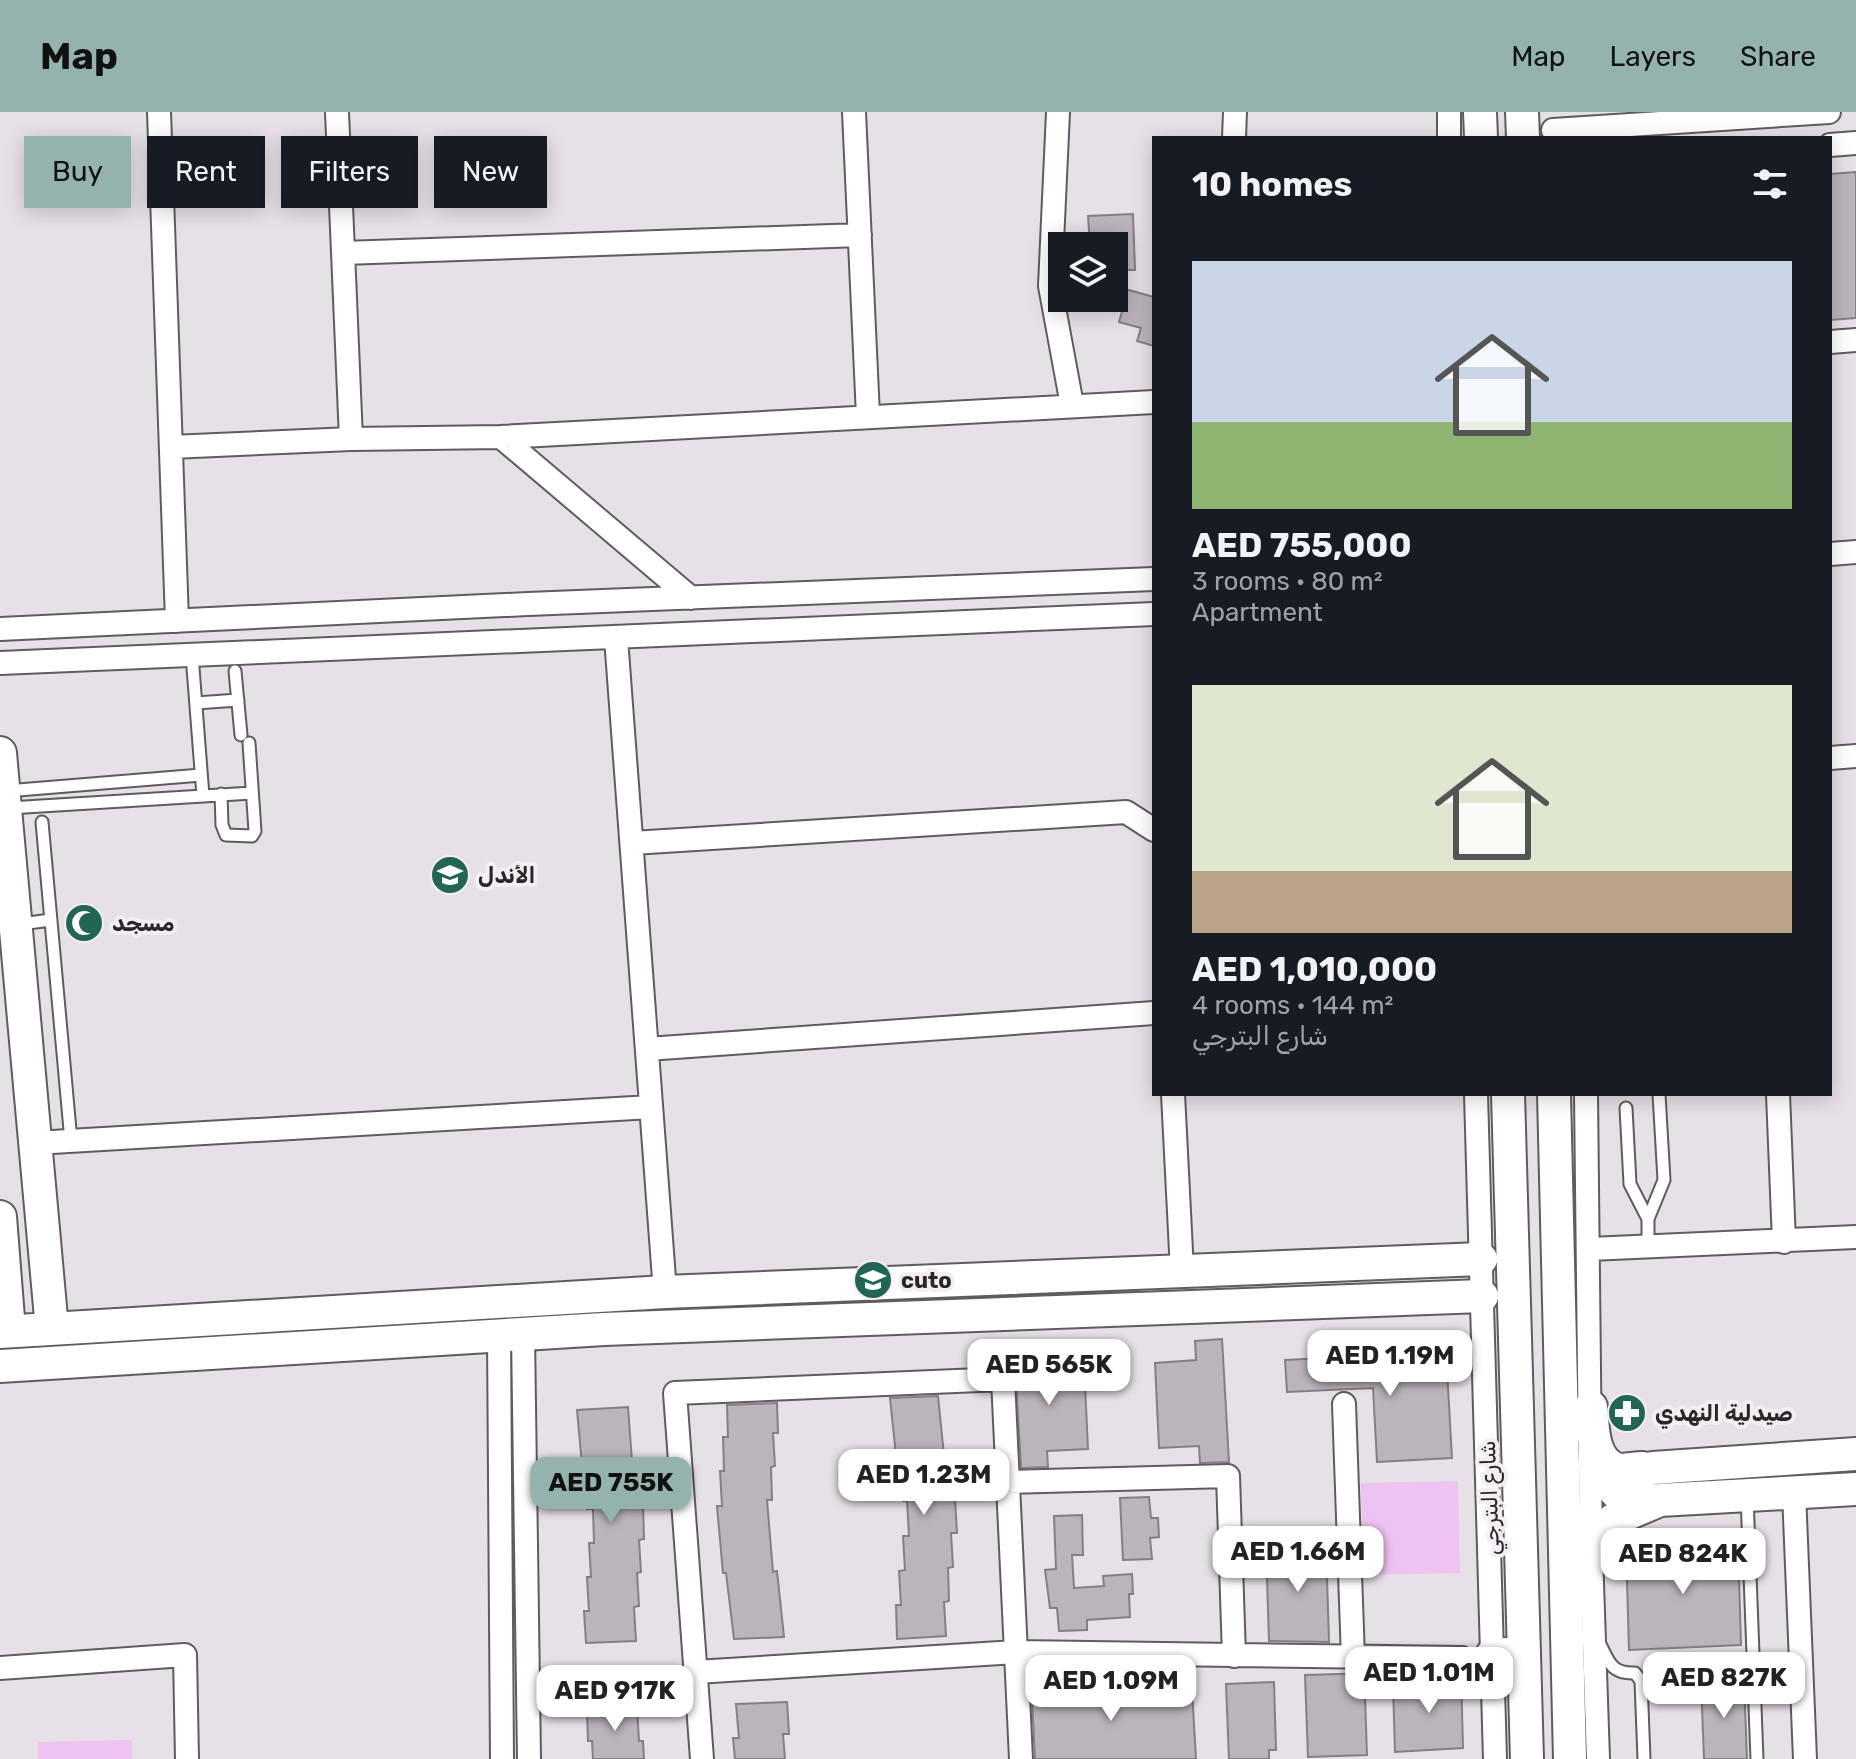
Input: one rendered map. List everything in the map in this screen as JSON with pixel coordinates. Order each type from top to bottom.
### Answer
[{"type":"street","points":[[159,112],[177,621]]},
{"type":"street","points":[[337,112],[351,439]]},
{"type":"street","points":[[854,112],[868,416]]},
{"type":"street","points":[[1058,112],[1050,286],[1072,405]]},
{"type":"street","points":[[1234,136],[1235,112]]},
{"type":"street","points":[[1449,112],[1449,136]]},
{"type":"street","points":[[1480,112],[1481,136]]},
{"type":"street","points":[[1522,112],[1546,130],[1829,112]]},
{"type":"street","points":[[1832,145],[1856,143]]},
{"type":"street","points":[[343,253],[860,235]]},
{"type":"street","points":[[1832,342],[1856,340]]},
{"type":"street","points":[[171,447],[351,439],[501,437],[1152,402]]},
{"type":"street","points":[[501,437],[691,598]]},
{"type":"street","points":[[1832,554],[1856,552]]},
{"type":"street","points":[[0,629],[1152,579]]},
{"type":"street","points":[[0,663],[1152,614]]},
{"type":"street","points":[[616,638],[665,1292]]},
{"type":"street","points":[[0,753],[52,1329]]},
{"type":"street","points":[[1832,758],[1856,756]]},
{"type":"street","points":[[632,843],[1126,812],[1152,829]]},
{"type":"street","points":[[647,1049],[1152,1013]]},
{"type":"street","points":[[1173,1096],[1182,1271]]},
{"type":"street","name":"شارع البترجي","points":[[1476,1096],[1482,1296],[1477,1656],[1495,1759]]},
{"type":"street","name":"شارع البترجي","points":[[1508,1096],[1527,1759]]},
{"type":"street","points":[[1554,1096],[1570,1759]]},
{"type":"street","points":[[1586,1096],[1591,1554],[1598,1759]]},
{"type":"street","points":[[1778,1096],[1784,1242]]},
{"type":"street","points":[[35,1143],[651,1107]]},
{"type":"street","points":[[1555,1134],[1588,1164]]},
{"type":"street","points":[[0,1217],[5,1332],[665,1292],[1481,1259]]},
{"type":"street","points":[[1590,1249],[1856,1237]]},
{"type":"street","points":[[0,1366],[511,1335],[1482,1296]]},
{"type":"street","points":[[498,1302],[511,1335],[529,1759]]},
{"type":"street","points":[[502,1759],[511,1335]]},
{"type":"street","points":[[702,1759],[675,1393],[1003,1379],[1021,1759]]},
{"type":"street","points":[[1344,1404],[1353,1658]]},
{"type":"street","points":[[1591,1407],[1596,1447],[1603,1460],[1618,1470],[1856,1454]]},
{"type":"street","points":[[1653,1468],[1625,1472],[1616,1480],[1615,1491],[1625,1501],[1856,1489]]},
{"type":"street","points":[[1007,1482],[1228,1476],[1234,1656]]},
{"type":"street","points":[[1794,1493],[1805,1759]]},
{"type":"street","points":[[1591,1554],[1603,1530],[1613,1520],[1660,1500]]},
{"type":"street","points":[[696,1672],[1016,1652],[1353,1658],[1524,1653]]},
{"type":"street","points":[[0,1668],[185,1655],[187,1759]]},
{"type":"lane","points":[[192,655],[203,796]]},
{"type":"lane","points":[[221,794],[222,825],[226,835],[252,836],[255,831],[252,793],[235,671]]},
{"type":"lane","points":[[196,703],[238,700]]},
{"type":"lane","points":[[4,800],[201,775]]},
{"type":"lane","points":[[4,800],[252,793]]},
{"type":"lane","points":[[42,822],[71,1141]]},
{"type":"lane","points":[[15,925],[51,920]]},
{"type":"lane","points":[[1648,1246],[1648,1219],[1664,1180],[1659,1096]]},
{"type":"lane","points":[[1626,1108],[1630,1184],[1648,1219]]},
{"type":"lane","points":[[1747,1495],[1757,1759]]},
{"type":"lane","points":[[1594,1631],[1614,1669],[1635,1673],[1641,1681],[1644,1759]]},
{"type":"shaded area","points":[[1458,1481],[1460,1573],[1364,1575],[1361,1483]]},
{"type":"shaded area","points":[[132,1740],[132,1759],[38,1759],[38,1742]]},
{"type":"building","points":[[1856,172],[1856,318],[1832,320],[1832,174]]},
{"type":"building","points":[[1133,214],[1135,270],[1128,270],[1128,232],[1089,232],[1088,216]]},
{"type":"building","points":[[1128,290],[1152,296],[1152,345],[1137,341],[1141,328],[1119,322],[1122,312],[1128,312]]},
{"type":"building","points":[[1222,1339],[1229,1462],[1200,1463],[1199,1446],[1159,1448],[1155,1363],[1196,1360],[1195,1341]]},
{"type":"building","points":[[1042,1344],[1043,1366],[1084,1364],[1088,1449],[1047,1451],[1048,1467],[1021,1468],[1014,1345]]},
{"type":"building","points":[[1446,1352],[1452,1458],[1377,1462],[1373,1388],[1287,1392],[1285,1360]]},
{"type":"building","points":[[938,1396],[945,1465],[949,1465],[951,1499],[955,1499],[957,1533],[951,1533],[953,1567],[948,1568],[949,1601],[944,1602],[946,1636],[897,1639],[896,1605],[901,1605],[899,1571],[905,1570],[903,1536],[909,1536],[907,1501],[903,1501],[901,1465],[897,1465],[890,1398]]},
{"type":"building","points":[[777,1403],[778,1433],[773,1433],[775,1466],[771,1467],[772,1500],[767,1500],[773,1572],[777,1571],[784,1637],[734,1639],[726,1573],[723,1573],[717,1506],[722,1506],[720,1471],[724,1471],[723,1437],[728,1437],[727,1405]]},
{"type":"building","points":[[628,1407],[638,1508],[643,1507],[644,1539],[639,1540],[641,1572],[637,1573],[639,1606],[634,1607],[636,1641],[586,1643],[584,1611],[589,1611],[587,1577],[591,1577],[589,1543],[594,1543],[593,1509],[587,1509],[586,1475],[583,1476],[577,1410]]},
{"type":"building","points":[[1149,1497],[1151,1518],[1158,1518],[1159,1537],[1150,1538],[1152,1559],[1123,1560],[1120,1498]]},
{"type":"building","points":[[1082,1515],[1083,1555],[1072,1555],[1074,1588],[1104,1586],[1103,1576],[1132,1574],[1130,1617],[1087,1620],[1087,1630],[1059,1631],[1057,1608],[1050,1608],[1045,1570],[1056,1569],[1054,1516]]},
{"type":"building","points":[[1738,1542],[1741,1645],[1629,1650],[1626,1546]]},
{"type":"building","points":[[1326,1545],[1329,1642],[1269,1641],[1266,1548]]},
{"type":"building","points":[[1374,1673],[1375,1696],[1365,1697],[1367,1755],[1308,1757],[1305,1675]]},
{"type":"building","points":[[1461,1673],[1463,1748],[1395,1752],[1393,1685],[1434,1684],[1434,1674]]},
{"type":"building","points":[[1073,1678],[1074,1694],[1192,1689],[1196,1759],[1035,1759],[1031,1680]]},
{"type":"building","points":[[1744,1680],[1747,1759],[1704,1759],[1701,1681]]},
{"type":"building","points":[[1274,1682],[1276,1750],[1269,1750],[1269,1759],[1229,1759],[1226,1684]]},
{"type":"building","points":[[787,1702],[789,1734],[783,1734],[785,1759],[735,1759],[733,1738],[739,1738],[736,1704]]},
{"type":"building","points":[[637,1706],[639,1741],[643,1741],[644,1759],[593,1759],[592,1741],[588,1741],[587,1709]]},
{"type":"place","name":"الأندل","points":[[450,875]]},
{"type":"place","name":"مسجد","points":[[84,923]]},
{"type":"place","name":"cuto","points":[[873,1280]]},
{"type":"place","name":"صيدلية النهدي","points":[[1627,1413]]}]
